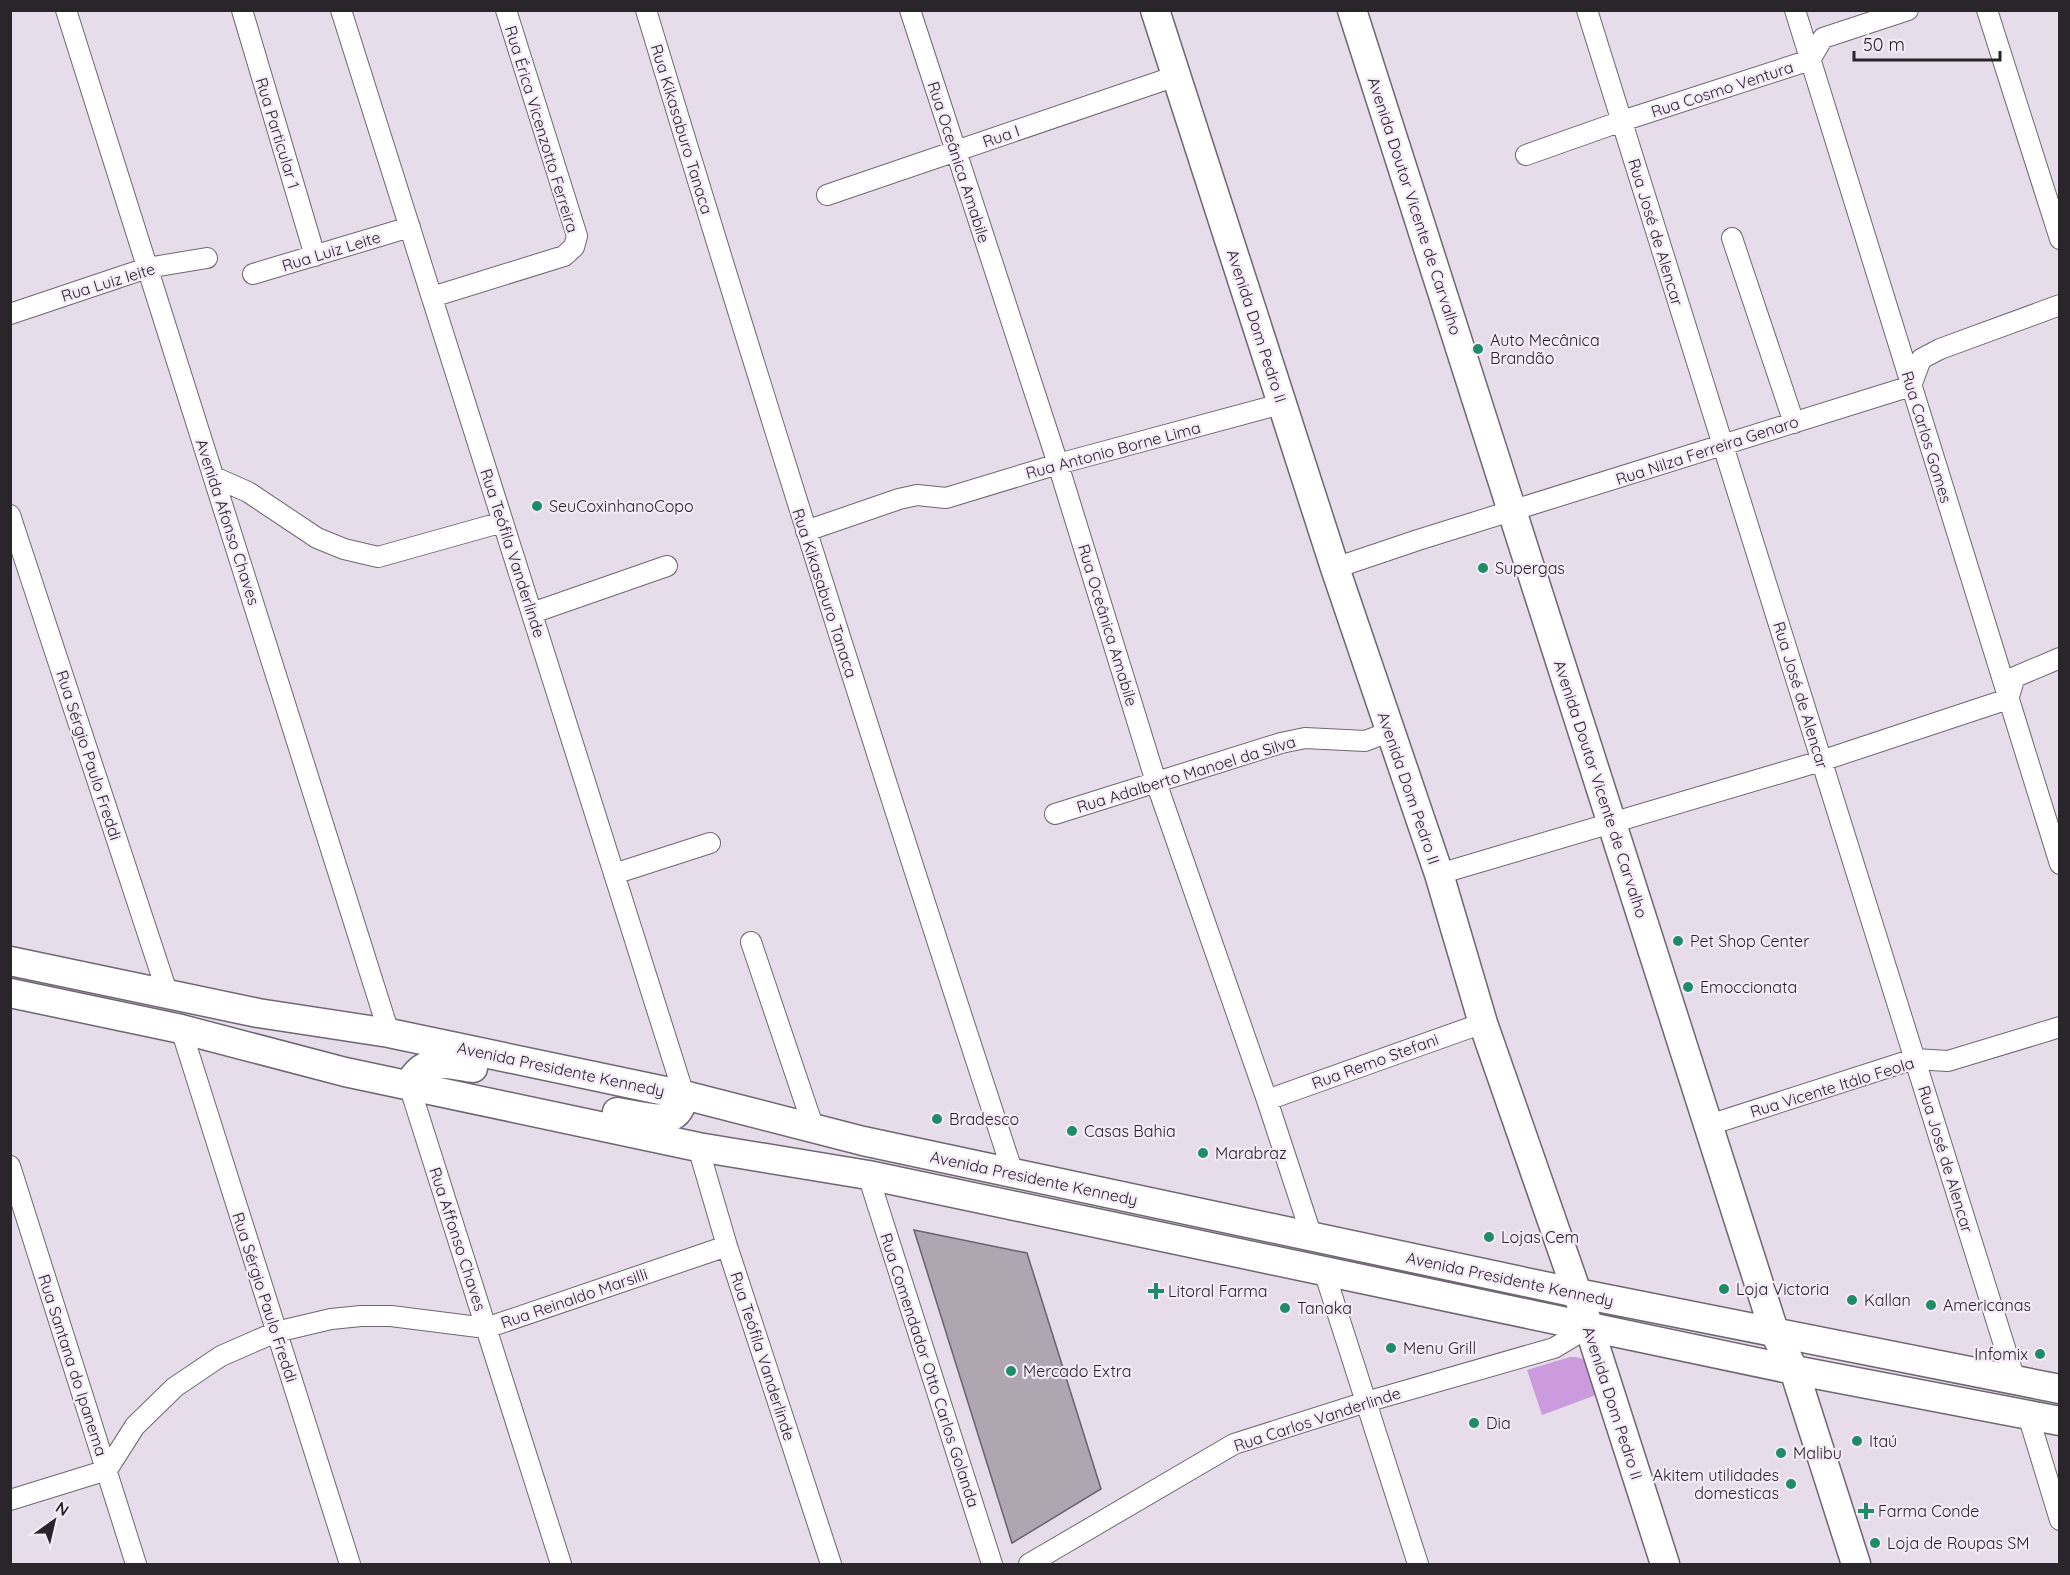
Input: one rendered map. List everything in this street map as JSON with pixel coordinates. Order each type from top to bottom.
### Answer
[{"type":"main road","name":"Avenida Dom Pedro II","points":[[1155,10],[1281,404],[1389,732],[1439,874],[1483,1023],[1589,1327],[1665,1564]]},
{"type":"main road","name":"Avenida Doutor Vicente de Carvalho","points":[[1352,10],[1775,1334],[1794,1370],[1856,1564]]},
{"type":"main road","name":"Avenida Presidente Kennedy","points":[[10,962],[258,1013],[389,1033],[684,1095],[814,1129],[1312,1237],[1775,1334],[2060,1389]]},
{"type":"main road","name":"Avenida Presidente Kennedy","points":[[10,993],[181,1029],[345,1072],[698,1147],[868,1175],[1794,1370],[2060,1421]]},
{"type":"main road","points":[[410,1085],[419,1071],[433,1063],[516,1074],[573,1072]]},
{"type":"main road","points":[[555,1116],[572,1106],[662,1118],[672,1116],[678,1110],[684,1095]]},
{"type":"street","name":"Avenida Afonso Chaves","points":[[66,10],[389,1033]]},
{"type":"street","name":"Rua Particular 1","points":[[242,10],[315,256]]},
{"type":"street","name":"Rua Teófila Vanderlinde","points":[[341,10],[684,1095]]},
{"type":"street","name":"Rua Érica Vicenzotto Ferreira","points":[[432,297],[564,256],[574,247],[577,236],[506,10]]},
{"type":"street","name":"Rua Kikasaburo Tanaca","points":[[646,10],[912,867],[1013,1173]]},
{"type":"street","name":"Rua Oceânica Amabile","points":[[910,10],[1058,464],[1156,782],[1267,1100],[1312,1237]]},
{"type":"street","name":"Rua José de Alencar","points":[[1587,10],[2015,1380]]},
{"type":"street","name":"Rua Carlos Gomes","points":[[1795,10],[2060,864]]},
{"type":"street","name":"Rua Cosmo Ventura","points":[[1526,155],[1810,60],[1823,38],[1908,10]]},
{"type":"street","points":[[1987,10],[2060,239]]},
{"type":"street","name":"Rua I","points":[[827,195],[1176,76]]},
{"type":"street","name":"Rua Luiz Leite","points":[[253,274],[410,227]]},
{"type":"street","points":[[1732,238],[1794,423]]},
{"type":"street","name":"Rua Luiz leite","points":[[10,314],[147,268],[207,258]]},
{"type":"street","points":[[1911,386],[1921,359],[1940,349],[2060,305]]},
{"type":"street","name":"Rua Nilza Ferreira Genaro","points":[[1335,568],[1911,386]]},
{"type":"street","name":"Rua Antonio Borne Lima","points":[[806,531],[899,499],[917,495],[946,498],[1058,464],[1281,404]]},
{"type":"street","points":[[214,477],[248,492],[317,538],[344,549],[378,557],[503,522]]},
{"type":"street","name":"Rua Sérgio Paulo Freddi","points":[[10,515],[168,995]]},
{"type":"street","points":[[532,613],[667,566]]},
{"type":"street","points":[[1439,874],[1821,761],[2008,699],[2015,677],[2060,658]]},
{"type":"street","name":"Rua Adalberto Manoel da Silva","points":[[1055,814],[1305,738],[1365,741],[1389,732]]},
{"type":"street","points":[[614,874],[710,843]]},
{"type":"street","points":[[751,942],[814,1129]]},
{"type":"street","name":"Rua Remo Stefani","points":[[1267,1100],[1483,1023]]},
{"type":"street","name":"Rua Vicente Itálo Feola","points":[[1709,1125],[1914,1059],[1948,1061],[2060,1027]]},
{"type":"street","name":"Rua Sérgio Paulo Freddi","points":[[181,1029],[350,1564]]},
{"type":"street","name":"Rua Affonso Chaves","points":[[410,1085],[561,1564]]},
{"type":"street","name":"Rua Teófila Vanderlinde","points":[[698,1147],[727,1246],[831,1564]]},
{"type":"street","name":"Rua Santana do Ipanema","points":[[10,1166],[136,1564]]},
{"type":"street","name":"Rua Comendador Otto Carlos Golanda","points":[[868,1175],[992,1564]]},
{"type":"street","name":"Rua Reinaldo Marsilli","points":[[106,1470],[135,1426],[175,1387],[221,1356],[276,1332],[321,1321],[361,1316],[391,1316],[486,1328],[727,1246]]},
{"type":"street","points":[[1324,1271],[1418,1564]]},
{"type":"street","name":"Rua Carlos Vanderlinde","points":[[1029,1564],[1234,1444],[1366,1402],[1554,1348],[1589,1327]]},
{"type":"street","points":[[2028,1415],[2060,1520]]},
{"type":"street","points":[[10,1500],[106,1470]]},
{"type":"shaded area","points":[[1570,1357],[1585,1360],[1596,1372],[1590,1379],[1596,1395],[1542,1415],[1527,1370]]},
{"type":"building","name":"Mercado Extra","points":[[914,1230],[1027,1253],[1101,1489],[1012,1543]]},
{"type":"place","name":"Auto Mecânica Brandão","points":[[1478,349]]},
{"type":"place","name":"SeuCoxinhanoCopo","points":[[537,506]]},
{"type":"place","name":"Supergas","points":[[1483,568]]},
{"type":"place","name":"Pet Shop Center","points":[[1678,941]]},
{"type":"place","name":"Emoccionata","points":[[1688,987]]},
{"type":"place","name":"Bradesco","points":[[937,1119]]},
{"type":"place","name":"Casas Bahia","points":[[1072,1131]]},
{"type":"place","name":"Marabraz","points":[[1203,1153]]},
{"type":"place","name":"Lojas Cem","points":[[1489,1237]]},
{"type":"place","name":"Loja Victoria","points":[[1724,1289]]},
{"type":"place","name":"Litoral Farma","points":[[1156,1291]]},
{"type":"place","name":"Kallan","points":[[1852,1300]]},
{"type":"place","name":"Americanas","points":[[1931,1305]]},
{"type":"place","name":"Tanaka","points":[[1285,1308]]},
{"type":"place","name":"Menu Grill","points":[[1391,1348]]},
{"type":"place","name":"Infomix","points":[[2040,1354]]},
{"type":"place","name":"Mercado Extra","points":[[1011,1371]]},
{"type":"place","name":"Dia","points":[[1474,1423]]},
{"type":"place","name":"Itaú","points":[[1857,1441]]},
{"type":"place","name":"Malibu","points":[[1781,1453]]},
{"type":"place","name":"Akitem utilidades domesticas","points":[[1791,1484]]},
{"type":"place","name":"Farma Conde","points":[[1866,1511]]},
{"type":"place","name":"Loja de Roupas SM","points":[[1875,1543]]}]
